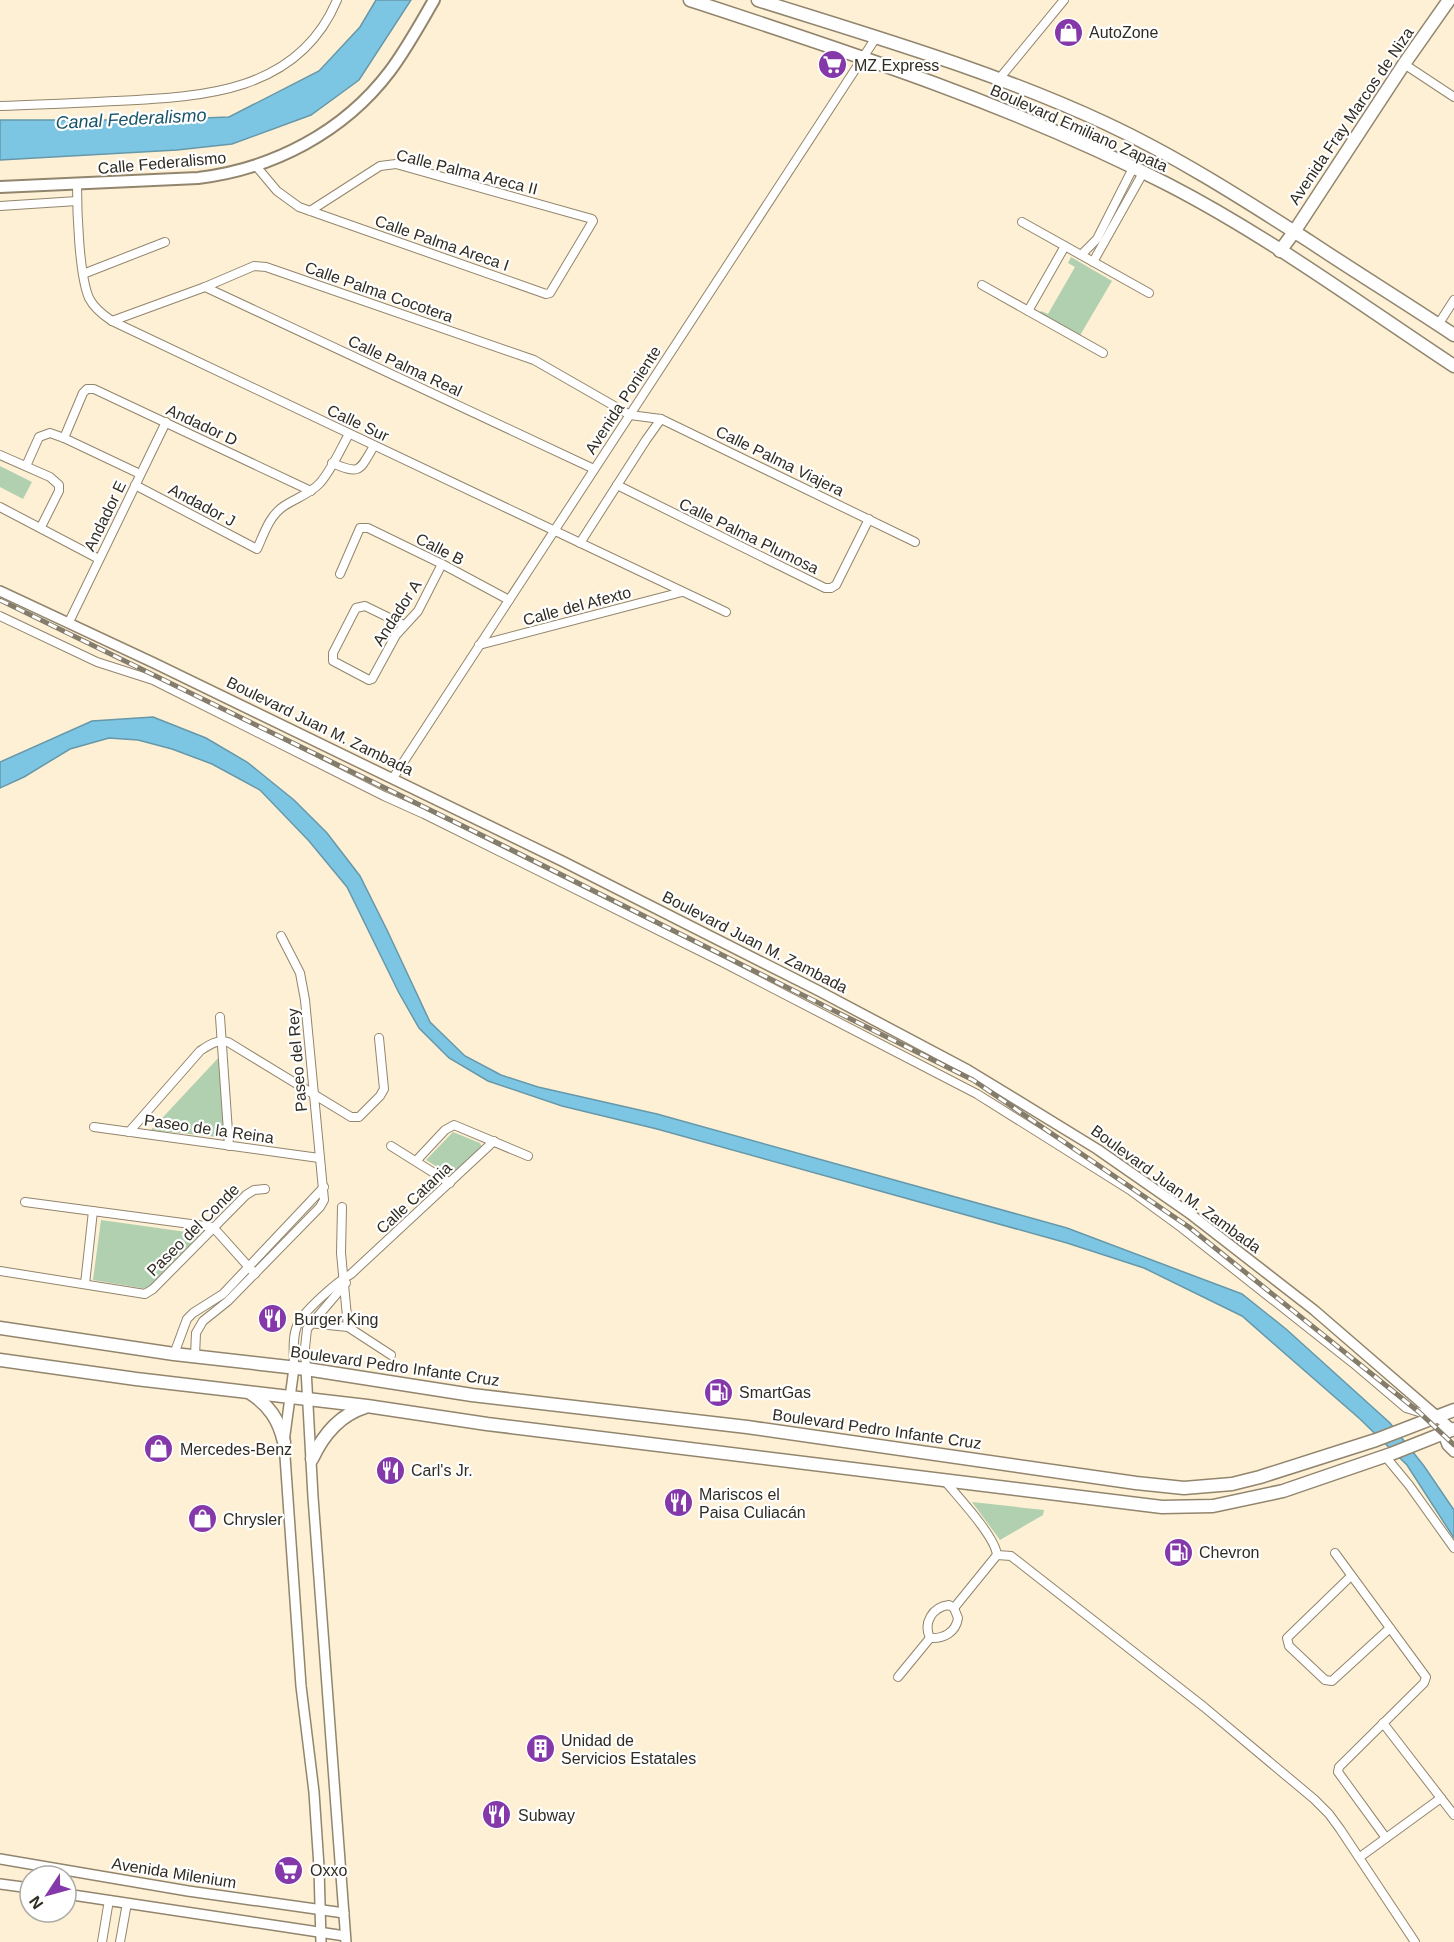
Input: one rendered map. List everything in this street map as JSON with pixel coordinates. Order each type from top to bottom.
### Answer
[{"type":"main road","name":"Calle Federalismo","points":[[0,187],[198,178],[256,166],[309,142],[354,111],[389,72],[410,42],[434,0]]},
{"type":"main road","name":"Boulevard Emiliano Zapata","points":[[690,0],[863,57],[1023,118],[1138,170],[1227,218],[1280,250],[1454,366]]},
{"type":"main road","name":"Boulevard Emiliano Zapata","points":[[758,0],[877,36],[999,79],[1076,110],[1134,137],[1235,194],[1454,335]]},
{"type":"main road","name":"Avenida Fray Marcos de Niza","points":[[1280,250],[1449,0]]},
{"type":"main road","name":"Boulevard Pedro Infante Cruz","points":[[0,1328],[174,1354],[300,1368],[472,1395],[747,1427],[1125,1482],[1174,1487],[1204,1487],[1241,1481],[1376,1440],[1454,1410]]},
{"type":"main road","points":[[0,1360],[367,1406],[487,1424],[1161,1507],[1223,1504],[1283,1491],[1451,1431]]},
{"type":"main road","points":[[249,1393],[273,1413],[284,1442]]},
{"type":"main road","points":[[312,1459],[323,1438],[338,1422],[367,1406]]},
{"type":"street","points":[[0,106],[158,99],[205,94],[245,84],[280,69],[305,49],[317,37],[330,17],[337,0]]},
{"type":"street","points":[[999,79],[1064,0]]},
{"type":"street","name":"Avenida Poniente","points":[[393,778],[877,36]]},
{"type":"street","points":[[1404,64],[1454,98]]},
{"type":"street","name":"Calle Palma Areca II","points":[[310,211],[380,166],[396,164],[592,219]]},
{"type":"street","name":"Calle Palma Areca I","points":[[256,166],[289,202],[549,294],[593,223],[592,219]]},
{"type":"street","points":[[1081,255],[1098,239],[1138,170]]},
{"type":"street","points":[[1093,262],[1138,170]]},
{"type":"street","name":"Calle Sur","points":[[77,184],[83,274],[89,297],[101,314],[726,612]]},
{"type":"street","points":[[0,206],[77,201]]},
{"type":"street","points":[[1022,222],[1149,293]]},
{"type":"street","points":[[83,274],[165,242]]},
{"type":"street","points":[[1028,311],[1065,246]]},
{"type":"street","name":"Calle Palma Cocotera","points":[[112,321],[205,287],[254,266],[266,267],[534,360],[630,415]]},
{"type":"street","points":[[982,285],[1103,353]]},
{"type":"street","name":"Calle Palma Real","points":[[205,287],[594,470]]},
{"type":"street","points":[[1438,325],[1454,300]]},
{"type":"street","name":"Andador D","points":[[64,438],[83,393],[87,389],[94,389],[311,491]]},
{"type":"street","name":"Calle Palma Viajera","points":[[630,415],[661,419],[915,542]]},
{"type":"street","points":[[580,543],[661,419]]},
{"type":"street","name":"Andador E","points":[[69,622],[166,422]]},
{"type":"street","points":[[26,466],[39,437],[50,433],[141,474]]},
{"type":"street","points":[[311,491],[320,482],[349,434]]},
{"type":"street","points":[[332,462],[355,471],[362,466],[374,446]]},
{"type":"street","points":[[0,455],[50,477],[59,485],[59,491],[41,527]]},
{"type":"street","name":"Andador J","points":[[135,485],[257,549],[275,513],[311,491]]},
{"type":"street","name":"Calle Palma Plumosa","points":[[617,485],[825,588],[836,585],[869,519]]},
{"type":"street","points":[[0,507],[99,559]]},
{"type":"street","name":"Calle B","points":[[340,574],[360,528],[368,528],[509,600]]},
{"type":"street","name":"Andador A","points":[[404,625],[365,606],[356,608],[333,653],[333,661],[369,680],[374,677],[396,635],[418,611],[442,564]]},
{"type":"street","name":"Boulevard Juan M. Zambada","points":[[0,591],[393,778],[819,991],[934,1051],[1000,1089],[1097,1149],[1189,1214],[1314,1310],[1451,1431],[1447,1445],[1454,1452]]},
{"type":"street","name":"Calle del Afexto","points":[[479,645],[682,592]]},
{"type":"street","name":"Boulevard Juan M. Zambada","points":[[0,616],[97,662],[153,680],[722,962],[958,1083],[1130,1190],[1182,1228],[1353,1363],[1406,1408],[1437,1418]]},
{"type":"street","name":"Paseo del Rey","points":[[195,1356],[196,1333],[203,1321],[228,1301],[324,1187],[319,1158],[303,985],[300,973],[281,936]]},
{"type":"street","points":[[220,1017],[229,1146]]},
{"type":"street","points":[[129,1132],[200,1051],[221,1040],[356,1118],[362,1115],[384,1089],[379,1038]]},
{"type":"street","points":[[416,1161],[452,1125],[458,1125],[528,1156]]},
{"type":"street","name":"Paseo de la Reina","points":[[94,1127],[319,1158]]},
{"type":"street","name":"Calle Catania","points":[[346,1280],[494,1141]]},
{"type":"street","points":[[391,1146],[450,1183]]},
{"type":"street","name":"Paseo del Conde","points":[[0,1271],[140,1294],[149,1293],[246,1195],[254,1190],[265,1189]]},
{"type":"street","points":[[25,1202],[213,1227],[252,1270]]},
{"type":"street","points":[[342,1207],[341,1253],[346,1280],[348,1327]]},
{"type":"street","points":[[85,1284],[93,1211]]},
{"type":"street","name":"Paseo del Rey","points":[[174,1354],[187,1319],[252,1270]]},
{"type":"street","points":[[78,1896],[320,1937],[345,1939],[307,1399],[294,1338],[298,1322],[325,1294],[346,1280]]},
{"type":"street","points":[[320,1937],[319,1867],[314,1792],[300,1674],[284,1442],[291,1397],[300,1368],[305,1336],[311,1323],[346,1280]]},
{"type":"street","points":[[298,1322],[348,1327],[391,1355]]},
{"type":"street","points":[[1388,1455],[1454,1548]]},
{"type":"street","points":[[943,1479],[981,1525],[996,1549],[997,1555],[954,1608]]},
{"type":"street","points":[[1335,1553],[1426,1677],[1424,1683],[1339,1767],[1338,1772],[1386,1838]]},
{"type":"street","points":[[997,1555],[1011,1556],[1204,1707],[1314,1799],[1329,1814],[1360,1857],[1415,1942]]},
{"type":"street","points":[[1351,1576],[1287,1638],[1288,1646],[1326,1680],[1332,1681],[1390,1628]]},
{"type":"street","points":[[949,1605],[954,1608],[958,1618],[954,1629],[941,1638],[930,1638],[927,1626],[932,1614],[942,1606],[949,1605]]},
{"type":"street","points":[[898,1677],[930,1638]]},
{"type":"street","points":[[1383,1723],[1454,1815]]},
{"type":"street","points":[[1360,1857],[1440,1798]]},
{"type":"street","name":"Avenida Milenium","points":[[0,1859],[188,1891],[344,1913]]},
{"type":"street","points":[[0,1884],[18,1886]]},
{"type":"street","points":[[102,1942],[109,1900]]},
{"type":"street","points":[[120,1942],[127,1903]]},
{"type":"green space","points":[[1071,257],[1112,281],[1079,337],[1039,314],[1041,311],[1048,314],[1075,267],[1068,263]]},
{"type":"green space","points":[[0,466],[32,482],[23,499],[0,487]]},
{"type":"green space","points":[[221,1055],[227,1138],[151,1130]]},
{"type":"green space","points":[[453,1132],[480,1143],[483,1149],[455,1178],[426,1160]]},
{"type":"green space","points":[[101,1220],[208,1235],[153,1290],[93,1280]]},
{"type":"green space","points":[[972,1502],[1044,1510],[1043,1515],[1000,1540]]},
{"type":"water","points":[[376,0],[411,0],[359,80],[311,115],[232,144],[177,150],[0,160],[0,120],[151,120],[229,117],[319,71],[360,27]]},
{"type":"water","points":[[153,717],[206,738],[247,762],[294,800],[327,833],[360,876],[430,1022],[465,1056],[501,1075],[538,1087],[657,1114],[1067,1228],[1242,1294],[1286,1329],[1390,1423],[1424,1466],[1454,1510],[1454,1538],[1407,1465],[1360,1419],[1242,1316],[1144,1268],[1067,1243],[657,1129],[562,1106],[488,1081],[449,1058],[419,1028],[399,993],[347,887],[309,841],[260,790],[212,764],[172,749],[138,740],[109,738],[70,749],[24,777],[0,788],[0,762],[92,721]]},
{"type":"railway","points":[[0,600],[508,848],[973,1080],[1189,1227],[1419,1412],[1454,1445]]},
{"type":"place","name":"AutoZone","points":[[1068,32]]},
{"type":"place","name":"MZ Express","points":[[833,65]]},
{"type":"place","name":"Burger King","points":[[273,1319]]},
{"type":"place","name":"SmartGas","points":[[718,1392]]},
{"type":"place","name":"Mercedes-Benz","points":[[159,1449]]},
{"type":"place","name":"Carl's Jr.","points":[[390,1470]]},
{"type":"place","name":"Mariscos el Paisa Culiacán","points":[[678,1503]]},
{"type":"place","name":"Chrysler","points":[[202,1519]]},
{"type":"place","name":"Chevron","points":[[1178,1552]]},
{"type":"place","name":"Unidad de Servicios Estatales","points":[[540,1749]]},
{"type":"place","name":"Subway","points":[[497,1815]]},
{"type":"place","name":"Oxxo","points":[[289,1870]]},
{"type":"water label","name":"Canal Federalismo","points":[[131,119]]}]
